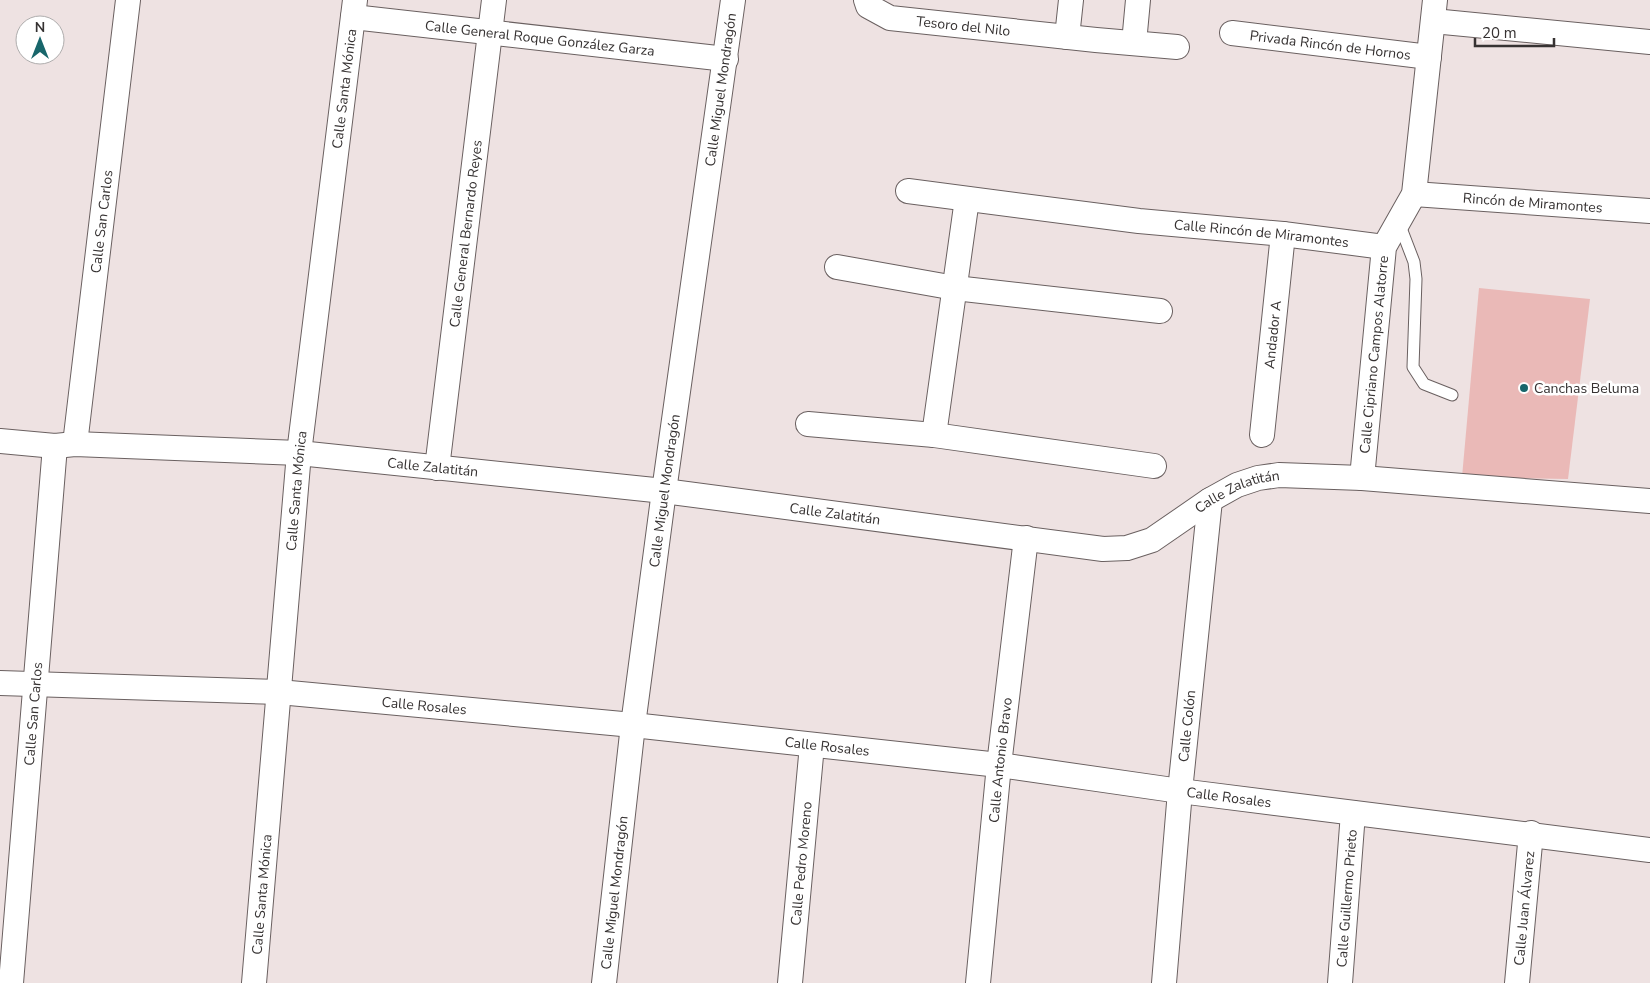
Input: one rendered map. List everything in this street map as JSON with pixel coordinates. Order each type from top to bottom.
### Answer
[{"type":"street","name":"Calle San Carlos","points":[[11,983],[35,685],[65,445],[128,0]]},
{"type":"street","name":"Calle General Bernardo Reyes","points":[[437,468],[494,0]]},
{"type":"street","name":"Calle Miguel Mondragón","points":[[604,983],[633,725],[733,0]]},
{"type":"street","name":"Tesoro del Nilo","points":[[866,0],[868,6],[890,18],[1177,47]]},
{"type":"street","points":[[1067,37],[1071,0]]},
{"type":"street","points":[[1134,43],[1138,0]]},
{"type":"street","name":"Calle General Roque González Garza","points":[[354,9],[490,32],[726,59]]},
{"type":"street","name":"Calle Santa Mónica","points":[[254,983],[299,453],[354,9]]},
{"type":"street","points":[[1434,11],[1650,42]]},
{"type":"street","name":"Calle Cipriano Campos Alatorre","points":[[1362,478],[1384,247],[1414,194],[1434,11]]},
{"type":"street","name":"Privada Rincón de Hornos","points":[[1232,33],[1429,57]]},
{"type":"street","name":"Calle Rincón de Miramontes","points":[[908,191],[1139,221],[1283,234],[1384,247]]},
{"type":"street","name":"Rincón de Miramontes","points":[[1414,194],[1650,211]]},
{"type":"street","points":[[934,435],[967,199]]},
{"type":"street","name":"Andador A","points":[[1262,435],[1283,234]]},
{"type":"street","points":[[837,267],[955,288],[1160,311]]},
{"type":"street","points":[[808,424],[934,435],[1154,466]]},
{"type":"street","name":"Calle Zalatitán","points":[[0,441],[299,453],[664,491],[1103,549],[1127,548],[1152,540],[1210,500],[1237,485],[1258,478],[1279,475],[1362,478],[1650,501]]},
{"type":"street","name":"Calle Colón","points":[[1164,983],[1180,790],[1210,500]]},
{"type":"street","name":"Calle Antonio Bravo","points":[[978,983],[999,765],[1026,538]]},
{"type":"street","name":"Calle Rosales","points":[[0,683],[279,692],[633,725],[999,765],[1353,813],[1650,850]]},
{"type":"street","name":"Calle Pedro Moreno","points":[[790,983],[812,744]]},
{"type":"street","name":"Calle Guillermo Prieto","points":[[1340,983],[1353,813]]},
{"type":"street","name":"Calle Juan Álvarez","points":[[1517,983],[1531,834]]},
{"type":"lane","points":[[1399,221],[1414,262],[1416,279],[1413,367],[1424,384],[1452,395]]},
{"type":"shaded area","name":"Canchas Beluma","points":[[1479,288],[1590,299],[1568,479],[1462,477]]},
{"type":"place","name":"Canchas Beluma","points":[[1524,388]]}]
